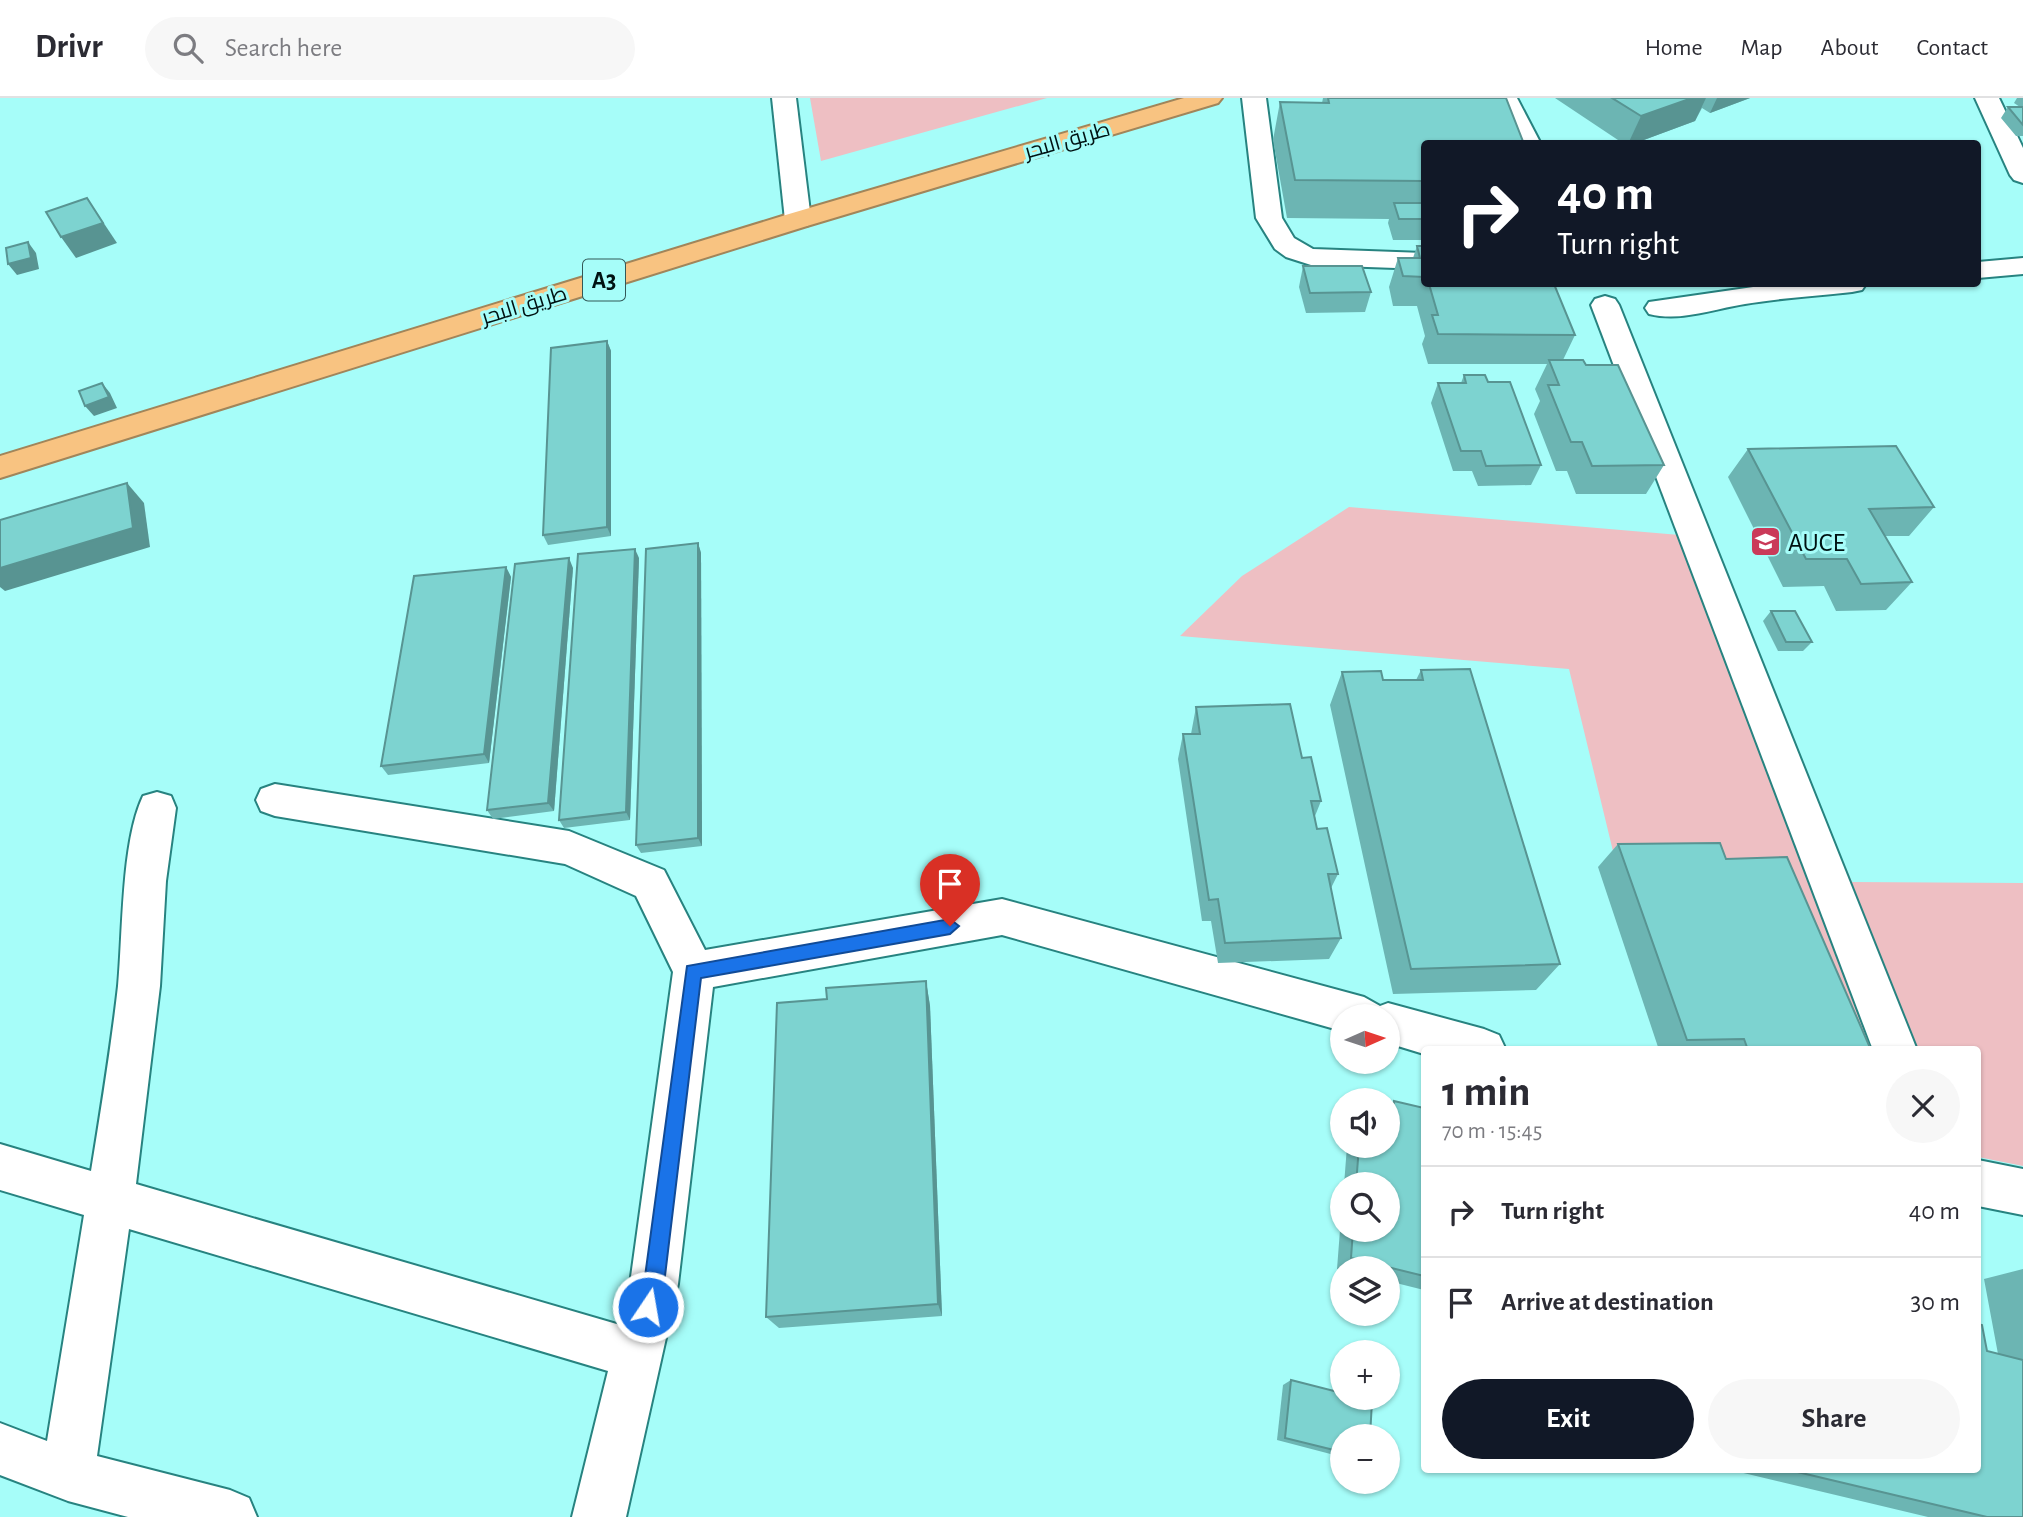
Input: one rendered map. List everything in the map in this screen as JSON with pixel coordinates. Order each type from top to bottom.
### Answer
[{"type":"highway","name":"طريق البحر","points":[[0,467],[798,220],[1210,98]]},
{"type":"street","points":[[783,98],[798,220]]},
{"type":"street","points":[[1254,98],[1269,218],[1275,237],[1294,253],[1311,257],[1421,261]]},
{"type":"street","points":[[1505,98],[1527,140]]},
{"type":"street","points":[[1987,98],[2023,175]]},
{"type":"street","points":[[1981,270],[2023,265]]},
{"type":"street","points":[[1599,290],[1628,314],[1652,298],[1712,304],[1745,295],[1824,287]]},
{"type":"street","points":[[1599,290],[1893,1046]]},
{"type":"street","points":[[1633,374],[1652,298]]},
{"type":"street","points":[[275,800],[569,848],[650,883],[694,971],[654,1284],[599,1517]]},
{"type":"street","points":[[68,1475],[111,1198],[139,986],[146,881],[157,808]]},
{"type":"street","points":[[694,971],[1002,917],[1330,1008]]},
{"type":"street","points":[[1400,1026],[1471,1046]]},
{"type":"street","points":[[0,1167],[637,1355]]},
{"type":"street","points":[[1981,1184],[2023,1192]]},
{"type":"street","points":[[0,1450],[68,1475],[230,1517]]},
{"type":"shaded area","points":[[810,98],[1047,98],[821,161]]},
{"type":"shaded area","points":[[1349,507],[1703,537],[1852,882],[2023,883],[2023,1166],[1981,1158],[1981,1046],[1660,1046],[1569,669],[1180,636],[1242,576]]},
{"type":"building","points":[[1328,98],[1506,98],[1522,140],[1421,140],[1421,181],[1295,180],[1280,102],[1329,103]]},
{"type":"building","points":[[1612,98],[1692,98],[1641,116]]},
{"type":"building","points":[[2008,107],[2023,107],[2023,125]]},
{"type":"building","points":[[87,198],[103,223],[61,237],[46,212]]},
{"type":"building","points":[[1394,203],[1421,203],[1421,219],[1399,219]]},
{"type":"building","points":[[28,242],[31,258],[8,264],[6,248]]},
{"type":"building","points":[[1417,246],[1421,246],[1421,277],[1403,276],[1398,258],[1420,258]]},
{"type":"building","points":[[1303,266],[1362,266],[1371,292],[1310,293]]},
{"type":"building","points":[[1430,287],[1555,287],[1575,335],[1438,334],[1432,315],[1438,315]]},
{"type":"building","points":[[607,341],[607,527],[543,535],[551,348]]},
{"type":"building","points":[[1549,360],[1583,360],[1586,365],[1618,365],[1664,465],[1592,466],[1582,442],[1571,442],[1548,385],[1559,385]]},
{"type":"building","points":[[1464,375],[1485,375],[1488,382],[1510,382],[1541,465],[1486,466],[1481,451],[1461,451],[1438,383],[1466,383]]},
{"type":"building","points":[[102,383],[109,397],[85,406],[79,391]]},
{"type":"building","points":[[1896,446],[1934,507],[1869,509],[1912,582],[1861,584],[1847,559],[1806,559],[1748,449]]},
{"type":"building","points":[[127,483],[133,528],[0,568],[0,520]]},
{"type":"building","points":[[698,543],[698,838],[636,845],[646,549]]},
{"type":"building","points":[[635,549],[626,812],[559,820],[578,554]]},
{"type":"building","points":[[569,558],[548,803],[487,810],[515,564]]},
{"type":"building","points":[[506,567],[484,754],[381,766],[414,576]]},
{"type":"building","points":[[1771,611],[1795,611],[1812,642],[1786,642]]},
{"type":"building","points":[[1470,669],[1560,964],[1411,969],[1342,672],[1381,671],[1383,680],[1423,680],[1421,670]]},
{"type":"building","points":[[1290,704],[1302,758],[1311,757],[1321,801],[1311,801],[1317,829],[1327,828],[1338,874],[1328,874],[1341,938],[1225,943],[1218,899],[1209,900],[1183,734],[1200,734],[1196,707]]},
{"type":"building","points":[[1720,843],[1726,859],[1787,857],[1869,1046],[1747,1046],[1744,1039],[1687,1040],[1618,844]]},
{"type":"building","points":[[926,981],[938,1304],[766,1317],[777,1003],[827,999],[826,988]]},
{"type":"building","points":[[1400,1102],[1421,1107],[1421,1275],[1400,1270],[1400,1256],[1351,1256],[1352,1242],[1400,1242],[1400,1172],[1357,1172],[1358,1158],[1400,1158]]},
{"type":"building","points":[[1981,1325],[1987,1351],[2023,1360],[2023,1517],[1987,1517],[1802,1473],[1981,1473]]},
{"type":"building","points":[[1291,1380],[1330,1390],[1330,1410],[1372,1410],[1371,1424],[1330,1424],[1330,1449],[1285,1438]]},
{"type":"place","name":"AUCE","points":[[1765,542]]},
{"type":"route","points":[[648,1307],[654,1284],[694,971],[950,926]]}]
